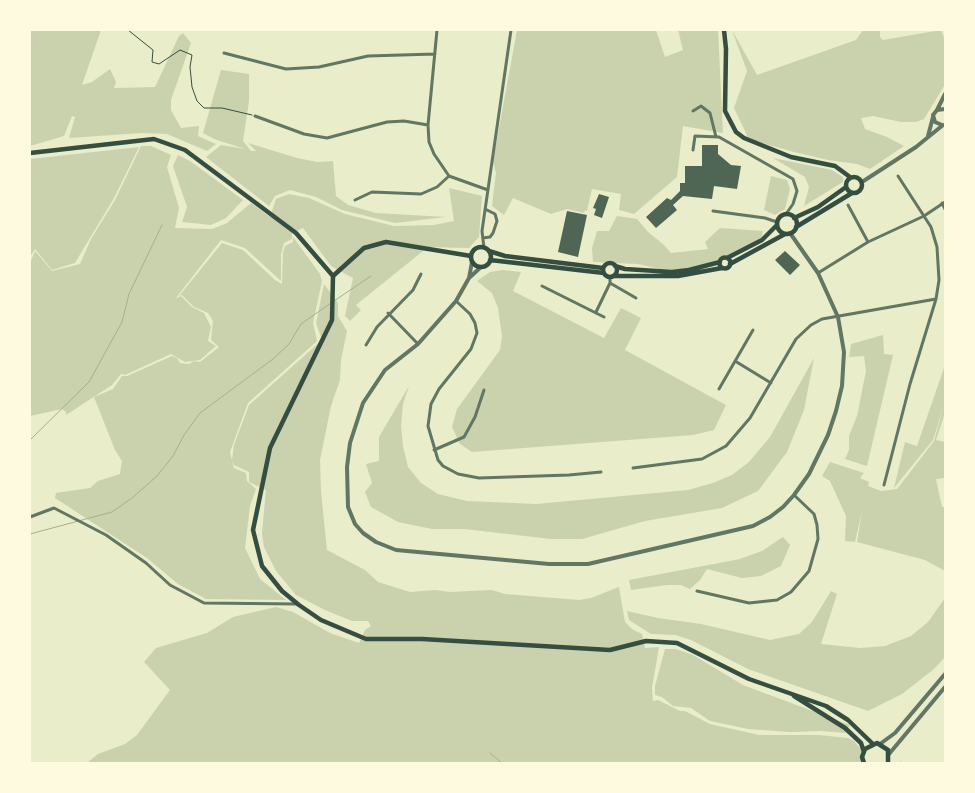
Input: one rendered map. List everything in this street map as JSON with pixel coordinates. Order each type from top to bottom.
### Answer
[{"type":"main road","points":[[489,251],[490,260],[487,265],[481,267],[472,262],[471,256],[476,249],[484,248],[514,257],[604,271],[612,276],[678,276],[726,268],[861,189],[862,182],[858,177],[850,177],[835,166],[792,157],[744,138],[736,132],[725,111],[726,49],[724,30]]},
{"type":"main road","points":[[30,153],[154,139],[185,150],[296,233],[333,276],[332,320],[270,448],[253,530],[262,566],[282,591],[298,604],[321,620],[366,639],[422,640],[610,650],[646,641],[677,643],[749,679],[813,700],[838,713],[873,744],[880,744],[889,754],[888,763]]},
{"type":"main road","points":[[846,188],[846,180],[850,177]]},
{"type":"main road","points":[[846,188],[852,193]]},
{"type":"main road","points":[[794,218],[818,207],[846,188]]},
{"type":"main road","points":[[604,271],[608,264],[625,270],[672,272],[690,270],[720,262],[762,240],[786,214],[794,218]]},
{"type":"main road","points":[[794,218],[796,227]]},
{"type":"main road","points":[[777,224],[780,231],[788,233]]},
{"type":"main road","points":[[333,276],[364,248],[386,242],[471,256]]},
{"type":"main road","points":[[726,258],[730,264]]},
{"type":"main road","points":[[490,260],[604,271]]},
{"type":"main road","points":[[720,262],[722,268]]},
{"type":"main road","points":[[612,276],[616,270],[615,266]]},
{"type":"main road","points":[[787,692],[845,728],[861,743],[864,752],[864,763]]},
{"type":"main road","points":[[864,752],[873,744]]},
{"type":"street","points":[[437,30],[428,125],[430,142],[434,154],[449,176],[488,190]]},
{"type":"street","points":[[484,248],[483,238],[488,190],[511,30]]},
{"type":"street","points":[[224,53],[286,69],[319,67],[368,56],[435,54]]},
{"type":"street","points":[[928,136],[933,117],[945,94]]},
{"type":"street","points":[[693,111],[701,106],[710,114],[716,137]]},
{"type":"street","points":[[937,110],[945,109]]},
{"type":"street","points":[[255,116],[304,134],[327,138],[387,122],[404,121],[428,125]]},
{"type":"street","points":[[933,117],[936,123],[944,124]]},
{"type":"street","points":[[862,182],[916,146],[944,124]]},
{"type":"street","points":[[693,150],[695,136],[716,137],[793,179],[797,191],[793,204],[786,214]]},
{"type":"street","points":[[355,200],[372,192],[421,194],[437,187],[449,176]]},
{"type":"street","points":[[884,485],[910,384],[936,299],[940,264],[931,227],[898,176]]},
{"type":"street","points":[[818,273],[868,242],[924,216],[944,202],[945,209]]},
{"type":"street","points":[[848,205],[868,242]]},
{"type":"street","points":[[483,238],[490,237],[497,221],[494,214],[486,209]]},
{"type":"street","points":[[714,211],[765,218],[777,224]]},
{"type":"street","points":[[481,267],[469,278],[456,301],[418,344],[385,370],[363,403],[350,443],[346,485],[348,507],[355,524],[363,533],[388,548],[414,554],[549,564],[588,564],[618,559],[753,526],[770,517],[794,495],[809,474],[828,435],[838,403],[842,386],[844,352],[838,317],[818,273],[788,233]]},
{"type":"street","points":[[469,278],[472,262]]},
{"type":"street","points":[[366,345],[376,327],[413,290],[421,274]]},
{"type":"street","points":[[596,312],[612,276]]},
{"type":"street","points":[[610,283],[636,298]]},
{"type":"street","points":[[542,286],[596,312],[604,318]]},
{"type":"street","points":[[633,468],[683,463],[714,454],[739,433],[796,339],[822,319],[936,299]]},
{"type":"street","points":[[456,301],[470,314],[477,334],[471,349],[439,389],[431,404],[428,426],[434,450],[443,466],[468,477],[569,475],[600,472]]},
{"type":"street","points":[[388,314],[418,344]]},
{"type":"street","points":[[719,389],[753,330]]},
{"type":"street","points":[[735,361],[771,383]]},
{"type":"street","points":[[434,450],[464,437],[475,417],[484,390]]},
{"type":"street","points":[[696,591],[749,603],[778,600],[791,592],[809,571],[818,539],[818,525],[814,514],[794,495]]},
{"type":"street","points":[[30,517],[54,508],[106,535],[146,563],[170,585],[204,603],[298,604]]},
{"type":"street","points":[[880,744],[895,733],[945,674]]},
{"type":"street","points":[[889,754],[945,686]]},
{"type":"path","points":[[128,30],[153,50],[152,62],[159,64],[180,50],[192,56],[190,67],[192,87],[197,101],[204,108],[222,108],[255,116]]},
{"type":"green space","points":[[30,30],[101,30],[82,85],[92,82],[110,69],[116,82],[114,88],[155,87],[179,36],[183,33],[191,43],[171,100],[171,110],[181,128],[199,126],[198,136],[216,144],[207,151],[167,134],[142,133],[69,138],[75,117],[72,116],[64,136],[30,146]]},
{"type":"green space","points":[[517,30],[656,30],[665,57],[683,50],[678,30],[718,30],[723,133],[683,126],[677,177],[634,214],[619,210],[621,194],[592,189],[587,211],[585,210],[584,213],[567,209],[551,214],[513,198],[504,215],[492,206],[496,173],[493,161]]},
{"type":"green space","points":[[732,30],[757,75],[856,40],[863,30],[880,30],[880,37],[883,40],[941,30],[945,40],[944,86],[924,119],[916,122],[901,122],[873,116],[861,118],[865,129],[904,146],[870,169],[857,164],[794,152],[748,139],[734,108],[747,71]]},
{"type":"green space","points":[[221,70],[249,74],[249,101],[243,141],[251,151],[256,151],[248,143],[297,158],[317,162],[333,161],[336,196],[348,205],[376,213],[446,217],[395,223],[342,210],[316,197],[290,190],[275,196],[269,206],[206,157],[221,145],[245,149],[214,139],[203,133]]},
{"type":"green space","points":[[141,146],[151,146],[171,155],[167,167],[179,208],[175,228],[212,229],[227,223],[251,203],[270,217],[276,199],[289,194],[309,198],[345,214],[394,226],[434,225],[454,221],[449,188],[482,196],[479,237],[469,248],[428,247],[356,305],[361,310],[350,321],[345,316],[353,278],[331,266],[303,228],[292,233],[292,239],[284,243],[281,255],[281,281],[245,248],[221,240],[176,298],[181,296],[192,307],[204,313],[211,327],[208,341],[216,346],[200,360],[185,362],[171,354],[125,375],[121,374],[112,385],[66,415],[66,412],[62,409],[30,416],[30,263],[35,251],[52,271],[80,264],[91,239],[115,200]]},
{"type":"green space","points":[[139,147],[114,198],[75,263],[52,270],[35,249],[30,257],[30,159]]},
{"type":"green space","points":[[178,155],[190,161],[243,200],[226,218],[211,225],[182,222],[187,207],[173,166]]},
{"type":"green space","points":[[773,158],[832,170],[843,177],[843,182],[804,206],[809,187],[805,177]]},
{"type":"green space","points":[[771,176],[787,180],[790,189],[785,209],[775,215],[764,210]]},
{"type":"green space","points":[[617,216],[637,219],[671,253],[708,249],[705,242],[720,228],[763,231],[762,236],[757,241],[726,257],[701,266],[676,270],[660,269],[638,264],[593,262],[592,248],[597,231],[609,231]]},
{"type":"green space","points":[[293,237],[320,274],[322,281],[313,323],[317,341],[248,403],[230,452],[234,468],[246,473],[247,481],[256,489],[250,506],[245,548],[260,579],[286,600],[206,599],[178,584],[147,558],[55,498],[56,493],[90,488],[98,481],[120,474],[122,461],[115,450],[94,397],[113,389],[122,376],[127,376],[172,356],[177,358],[180,363],[200,362],[219,347],[211,340],[213,321],[208,313],[194,307],[182,295],[179,296],[222,243],[243,250],[275,280],[282,284],[283,252],[285,246],[293,242]]},
{"type":"green space","points":[[503,270],[521,272],[513,291],[604,338],[621,308],[641,318],[625,350],[726,405],[714,430],[693,435],[472,452],[460,444],[452,427],[457,409],[500,350],[502,336],[498,308],[492,293],[477,281],[490,272]]},
{"type":"green space","points":[[324,284],[338,303],[338,316],[347,331],[341,360],[340,380],[331,406],[320,460],[327,550],[365,570],[378,582],[410,592],[492,590],[505,594],[579,600],[591,598],[619,587],[625,622],[632,629],[642,634],[645,648],[659,647],[652,688],[653,701],[658,700],[710,724],[759,735],[819,735],[848,738],[854,741],[863,752],[862,763],[87,763],[98,754],[125,744],[137,735],[170,690],[144,662],[156,648],[207,633],[233,617],[276,607],[293,612],[330,633],[359,643],[365,630],[371,626],[368,621],[352,621],[296,595],[276,571],[264,547],[262,533],[266,490],[249,482],[249,472],[234,465],[232,460],[234,445],[249,405],[322,340],[316,323]]},
{"type":"green space","points":[[883,335],[884,354],[893,355],[867,466],[845,459],[849,450],[849,436],[857,416],[866,371],[864,356],[849,357],[851,344]]},
{"type":"green space","points":[[814,358],[804,410],[787,452],[758,491],[722,508],[645,521],[582,539],[551,539],[464,529],[432,529],[398,522],[371,507],[365,492],[372,483],[366,464],[379,461],[379,437],[409,386],[403,404],[401,426],[408,467],[421,483],[438,494],[467,501],[536,504],[688,490],[713,483],[732,475],[749,462],[770,437]]},
{"type":"green space","points":[[945,365],[945,413],[936,440],[945,442],[945,478],[936,479],[942,507],[945,507],[945,571],[925,560],[857,542],[862,512],[855,542],[845,541],[846,516],[830,481],[822,476],[830,462],[864,473],[860,478],[869,482],[868,486],[881,491],[897,489],[934,441],[943,408],[933,440],[894,488],[905,442],[917,446]]},
{"type":"green space","points":[[783,537],[790,545],[781,566],[761,576],[742,578],[707,569],[700,580],[690,589],[681,585],[667,585],[631,590],[629,580],[740,559],[762,551]]},
{"type":"green space","points":[[831,591],[837,594],[821,644],[860,648],[885,646],[911,636],[928,622],[945,598],[945,657],[934,669],[902,694],[868,711],[748,669],[691,640],[675,635],[651,634],[629,620],[627,611],[658,618],[701,624],[770,640],[799,634],[812,622]]},
{"type":"green space","points":[[665,649],[676,649],[693,655],[743,685],[850,725],[845,733],[748,729],[710,721],[691,708],[673,706],[662,697],[655,695],[655,686]]},
{"type":"building","points":[[702,145],[718,145],[718,154],[731,165],[741,166],[737,189],[714,186],[712,199],[683,196],[673,205],[677,210],[656,228],[646,217],[667,198],[671,200],[680,191],[680,183],[685,183],[685,166],[702,166]]},
{"type":"building","points":[[599,194],[609,197],[602,218],[594,215],[596,209],[593,208]]},
{"type":"building","points":[[567,211],[587,215],[578,257],[558,252]]},
{"type":"building","points":[[785,251],[800,265],[790,275],[775,260]]},
{"type":"waterway","points":[[30,440],[89,382],[122,322],[129,294],[162,225]]},
{"type":"waterway","points":[[334,301],[371,276]]},
{"type":"waterway","points":[[30,534],[112,512],[132,498],[157,476],[173,456],[184,435],[200,413],[273,359],[289,344],[301,324],[331,303]]},
{"type":"waterway","points":[[490,753],[502,763]]}]
